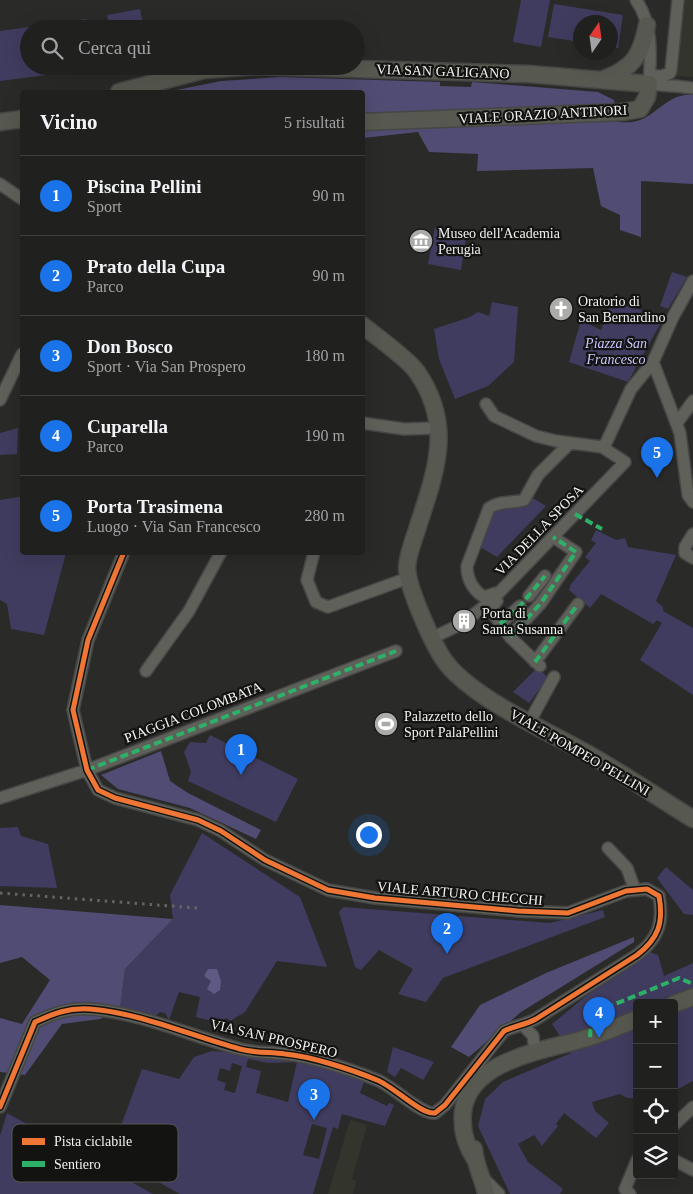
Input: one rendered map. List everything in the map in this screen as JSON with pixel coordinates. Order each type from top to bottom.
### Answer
[{"type":"street","name":"VIALE ORAZIO ANTINORI","points":[[365,122],[623,112],[640,108],[647,97],[651,49],[647,25],[636,0]]},
{"type":"street","points":[[649,80],[670,73],[678,0]]},
{"type":"street","points":[[602,80],[630,66],[643,45],[647,25]]},
{"type":"street","name":"VIA SAN GALIGANO","points":[[365,69],[529,74],[602,80],[649,80]]},
{"type":"street","name":"VIA SAN GALIGANO","points":[[127,90],[185,75]]},
{"type":"street","points":[[649,80],[673,86],[693,88]]},
{"type":"street","points":[[0,131],[13,121]]},
{"type":"street","points":[[0,184],[20,198]]},
{"type":"street","points":[[486,404],[494,416],[536,436],[602,447],[606,443],[630,389],[653,362],[673,317],[693,281]]},
{"type":"street","points":[[365,328],[416,370],[433,399],[439,428],[440,446],[436,471],[409,555],[408,578],[432,638],[455,627]]},
{"type":"street","points":[[0,400],[20,358]]},
{"type":"street","points":[[653,362],[677,423],[690,499]]},
{"type":"street","points":[[677,423],[693,401]]},
{"type":"street","points":[[365,423],[404,429],[439,428]]},
{"type":"street","points":[[570,443],[538,475],[524,500],[513,503],[494,504],[489,508],[467,566],[467,576],[478,594],[484,597],[501,592],[502,596],[490,609],[510,637],[537,664],[578,604]]},
{"type":"street","name":"VIA DELLA SPOSA","points":[[473,616],[501,592],[625,462],[602,447]]},
{"type":"street","points":[[687,479],[693,466]]},
{"type":"street","points":[[693,534],[685,547],[685,553],[693,558]]},
{"type":"street","points":[[510,637],[541,603],[576,552],[553,537]]},
{"type":"street","name":"VIALE ARTURO CHECCHI","points":[[123,555],[88,640],[73,710],[87,770],[98,790],[116,798],[198,820],[221,831],[265,860],[328,890],[375,898],[518,911],[568,913],[626,891],[647,889],[659,896],[661,913],[655,938],[637,955],[524,1026]]},
{"type":"street","points":[[146,671],[189,611],[219,555]]},
{"type":"street","points":[[313,555],[307,580],[316,602],[328,607],[408,578]]},
{"type":"street","points":[[529,596],[545,576]]},
{"type":"street","points":[[500,624],[520,606]]},
{"type":"street","name":"VIALE POMPEO PELLINI","points":[[432,638],[446,664],[464,682],[607,765],[693,819]]},
{"type":"street","name":"PIAGGIA COLOMBATA","points":[[0,798],[87,770],[396,651]]},
{"type":"street","points":[[530,721],[554,677]]},
{"type":"street","points":[[608,848],[627,868],[635,890]]},
{"type":"street","points":[[678,1003],[693,997]]},
{"type":"street","name":"VIA SAN PROSPERO","points":[[0,1107],[35,1022],[61,1010],[89,1009],[123,1015],[242,1050],[308,1058],[377,1080],[429,1113],[435,1112],[445,1105],[504,1031],[512,1027],[524,1026]]},
{"type":"street","points":[[499,1194],[485,1186],[474,1159],[466,1146],[463,1119],[468,1095],[484,1075],[535,1051],[590,1037],[633,1021]]},
{"type":"street","points":[[524,1026],[533,1036],[535,1051]]},
{"type":"street","points":[[678,1121],[693,1108]]},
{"type":"street","points":[[678,1162],[693,1170]]},
{"type":"street","points":[[630,1194],[625,1189],[633,1170]]},
{"type":"shaded area","points":[[680,0],[693,0],[693,77],[673,76]]},
{"type":"shaded area","points":[[280,77],[440,82],[440,86],[471,87],[472,82],[598,92],[614,100],[618,122],[644,119],[677,97],[693,95],[693,184],[641,181],[641,237],[620,230],[620,215],[601,206],[593,168],[477,171],[478,154],[429,152],[418,132],[365,138],[365,90],[177,90],[221,81]]},
{"type":"shaded area","points":[[161,751],[170,781],[188,793],[261,830],[256,839],[190,808],[118,789],[101,775]]},
{"type":"shaded area","points":[[0,905],[173,919],[125,969],[120,1009],[100,1019],[62,1024],[25,1075],[0,1072],[0,1018],[22,1024],[50,980],[22,957],[0,963]]},
{"type":"shaded area","points":[[634,937],[634,942],[521,1012],[469,1057],[451,1047],[480,1005],[546,973]]},
{"type":"shaded area","points":[[208,969],[217,969],[221,981],[220,990],[214,994],[207,989],[211,981],[204,976]]},
{"type":"shaded area","points":[[350,1120],[367,1125],[352,1179],[356,1181],[353,1194],[328,1194]]},
{"type":"green space","points":[[521,0],[550,0],[541,47],[513,42]]},
{"type":"green space","points":[[554,4],[623,15],[618,48],[618,15],[573,15],[573,41],[548,37]]},
{"type":"green space","points":[[140,9],[142,20],[108,20],[107,15]]},
{"type":"green space","points":[[20,28],[20,75],[46,75],[0,81],[0,31]]},
{"type":"green space","points":[[435,227],[467,232],[461,270],[428,264]]},
{"type":"green space","points":[[672,272],[687,277],[668,309],[660,306]]},
{"type":"green space","name":"Piazza San Francesco","points":[[612,301],[664,317],[628,382],[569,362],[581,320],[601,330]]},
{"type":"green space","points":[[492,302],[518,307],[514,362],[488,386],[455,399],[439,359],[434,329],[470,317],[478,312],[489,316]]},
{"type":"green space","points":[[18,428],[17,454],[0,455],[0,433]]},
{"type":"green space","points":[[531,497],[546,506],[497,557],[480,547],[492,509]]},
{"type":"green space","points":[[20,498],[20,555],[65,555],[44,635],[11,629],[7,604],[0,600],[0,500]]},
{"type":"green space","points":[[596,530],[616,540],[625,538],[628,547],[676,555],[656,601],[663,607],[663,611],[693,628],[693,695],[640,660],[662,623],[657,620],[653,624],[601,594],[590,608],[569,590],[571,584],[590,561],[585,557],[596,543],[591,540]]},
{"type":"green space","points":[[538,667],[548,678],[529,703],[513,692]]},
{"type":"green space","points":[[210,735],[298,779],[276,822],[188,781],[191,772],[184,752],[190,742],[206,743]]},
{"type":"green space","points":[[18,827],[21,836],[48,844],[57,888],[0,886],[0,828]]},
{"type":"green space","points":[[202,833],[300,897],[327,967],[277,961],[245,1012],[230,1021],[227,1018],[216,1022],[196,1017],[200,997],[179,992],[169,1020],[165,1013],[160,1012],[152,1019],[120,1009],[125,969],[173,919],[170,895]]},
{"type":"green space","points":[[666,867],[693,890],[693,915],[684,914],[657,878]]},
{"type":"green space","points":[[343,907],[550,923],[603,910],[605,917],[443,978],[426,1002],[398,994],[413,969],[379,950],[361,970],[355,967],[339,912]]},
{"type":"green space","points":[[650,952],[658,955],[664,976],[693,963],[693,1081],[678,1089],[678,999],[633,999],[633,1098],[627,1098],[620,1094],[592,1102],[595,1111],[609,1123],[596,1138],[564,1113],[556,1124],[558,1126],[542,1146],[534,1135],[518,1144],[528,1162],[563,1189],[560,1194],[510,1194],[478,1126],[485,1099],[503,1082],[571,1053],[552,1024],[586,996]]},
{"type":"green space","points":[[393,1047],[434,1062],[423,1080],[401,1068],[395,1077],[387,1072]]},
{"type":"green space","points":[[212,1051],[298,1058],[365,1079],[360,1093],[387,1106],[389,1103],[394,1105],[385,1126],[342,1114],[338,1129],[333,1127],[313,1194],[180,1194],[158,1182],[178,1182],[178,1124],[122,1124],[142,1069],[179,1079],[194,1057]],"holes":[[[248,1059],[269,1063],[297,1062],[288,1102],[256,1093],[261,1071],[246,1067]],[[232,1063],[242,1066],[235,1093],[224,1090],[226,1083],[217,1080],[220,1068],[230,1071]],[[312,1124],[327,1128],[319,1159],[303,1155]]]},
{"type":"green space","points":[[7,1113],[27,1124],[12,1124],[12,1182],[131,1182],[153,1194],[0,1194],[0,1136]]},
{"type":"tunnel","points":[[455,627],[473,615]]},
{"type":"railway","points":[[0,893],[197,908]]},
{"type":"marked path","points":[[575,514],[602,529]]},
{"type":"marked path","points":[[510,637],[541,603],[576,552],[553,537]]},
{"type":"marked path","points":[[500,624],[520,606],[545,576]]},
{"type":"marked path","points":[[535,662],[578,604]]},
{"type":"marked path","points":[[87,770],[396,651]]},
{"type":"marked path","points":[[590,1037],[591,1024],[598,1011],[679,978],[693,984]]},
{"type":"cycle path","points":[[0,1107],[35,1022],[61,1012],[75,1009],[90,1009],[128,1015],[246,1050],[295,1055],[331,1064],[384,1083],[422,1110],[435,1113],[445,1105],[504,1031],[536,1019],[637,955],[655,936],[660,922],[659,896],[647,889],[626,891],[568,913],[518,911],[375,898],[328,890],[265,860],[221,831],[198,820],[115,798],[98,790],[87,770],[73,710],[88,640],[123,555]]},
{"type":"place","name":"Museo dell'Academia Perugia","points":[[421,241]]},
{"type":"place","name":"Oratorio di San Bernardino","points":[[561,309]]},
{"type":"place","name":"Porta Trasimena","points":[[657,478]]},
{"type":"place","name":"Porta di Santa Susanna","points":[[464,621]]},
{"type":"place","name":"Palazzetto dello Sport PalaPellini","points":[[386,724]]},
{"type":"place","name":"Piscina Pellini","points":[[241,775]]},
{"type":"place","name":"Prato della Cupa","points":[[447,954]]},
{"type":"place","name":"Cuparella","points":[[599,1038]]},
{"type":"place","name":"Don Bosco","points":[[314,1120]]}]
